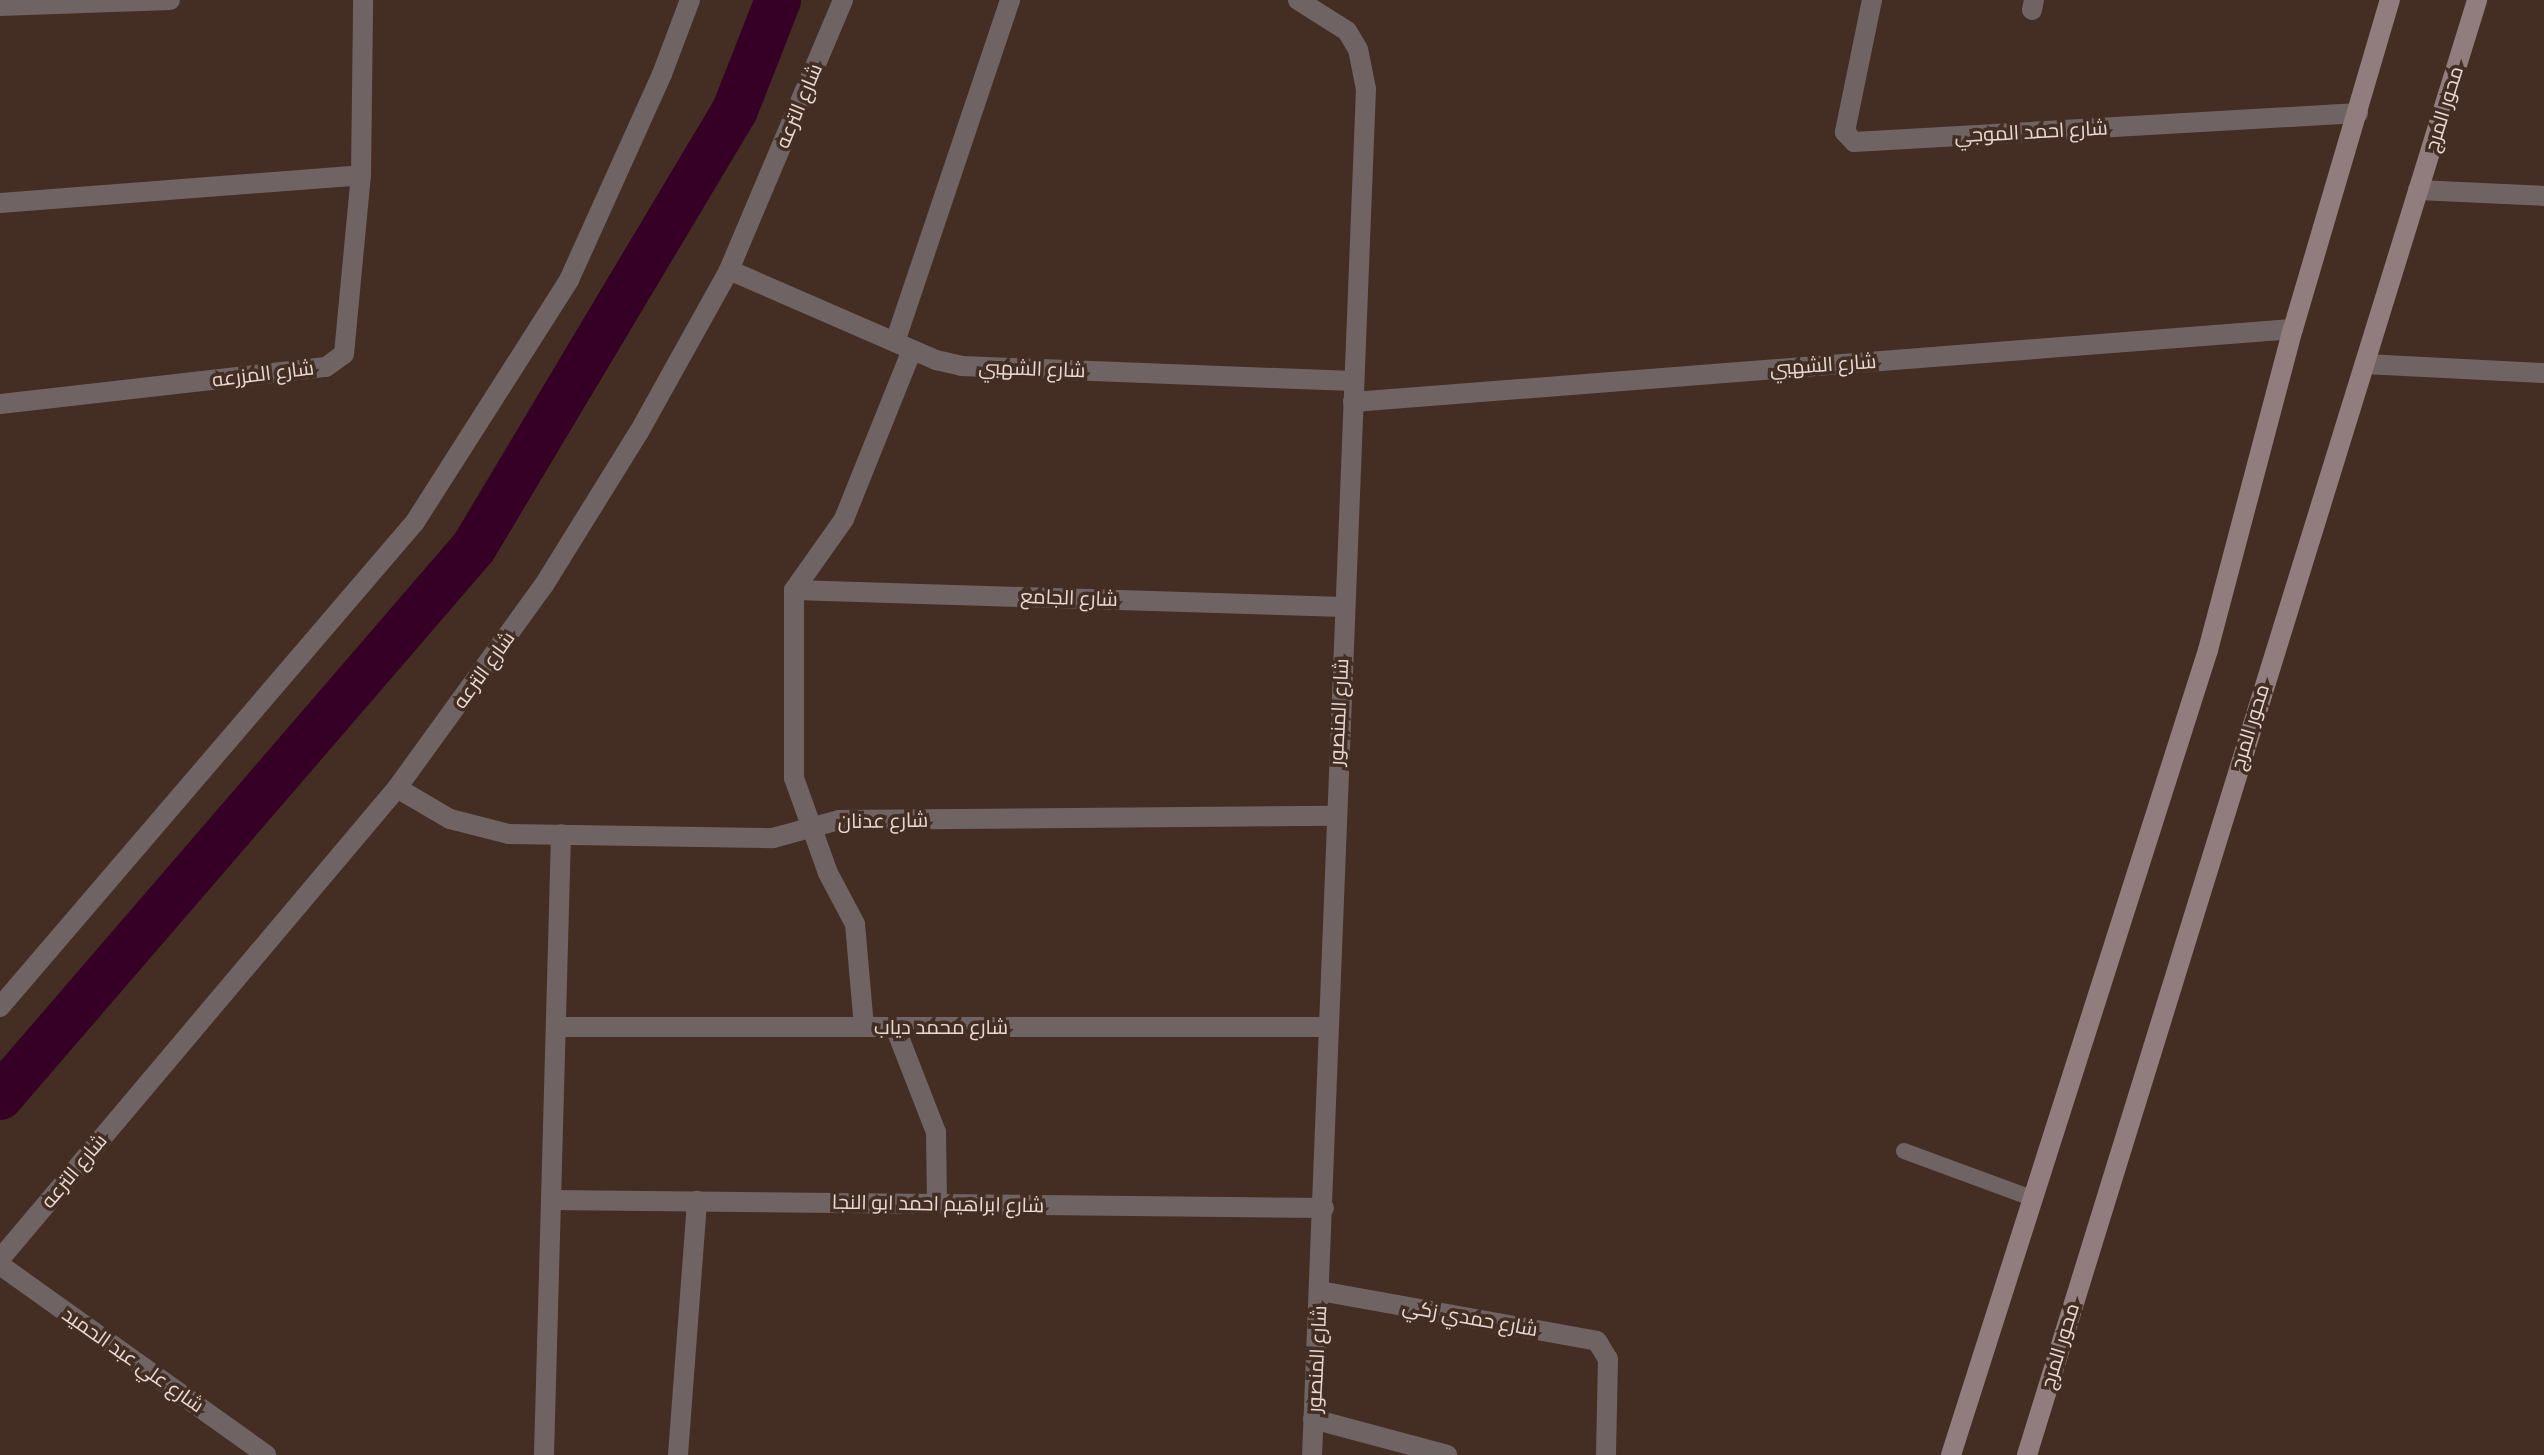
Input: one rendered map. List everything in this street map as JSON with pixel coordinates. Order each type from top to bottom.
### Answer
[{"type":"main road","points":[[1951,1455],[2029,1197],[2208,650],[2293,329],[2390,0]]},
{"type":"main road","name":"محور المرج","points":[[2027,1455],[2477,0]]},
{"type":"street","points":[[0,6],[170,0]]},
{"type":"street","name":"شارع المزرعه","points":[[0,404],[335,362],[348,345],[361,175],[363,0]]},
{"type":"street","points":[[0,1007],[415,522],[569,280],[662,74],[690,0]]},
{"type":"street","name":"شارع الترعه","points":[[0,1259],[397,788],[544,585],[639,432],[729,270],[843,0]]},
{"type":"street","points":[[864,1027],[855,924],[811,827],[794,778],[794,590],[844,519],[904,346],[1010,0]]},
{"type":"street","name":"شارع المنصور","points":[[1298,0],[1347,31],[1365,68],[1327,1027],[1324,1208],[1312,1455]]},
{"type":"street","name":"شارع احمد الموجي","points":[[1872,0],[1845,132],[1854,142],[2358,113]]},
{"type":"street","points":[[0,203],[361,175]]},
{"type":"street","points":[[2418,190],[2544,196]]},
{"type":"street","name":"شارع الشهبي","points":[[729,270],[949,363],[1353,392],[2293,329]]},
{"type":"street","points":[[2365,364],[2544,373]]},
{"type":"street","name":"شارع الجامع","points":[[794,590],[1344,607]]},
{"type":"street","name":"شارع عدنان","points":[[397,788],[450,819],[479,829],[561,834],[773,838],[839,820],[1335,816]]},
{"type":"street","points":[[544,1455],[561,834]]},
{"type":"street","name":"شارع محمد دياب","points":[[556,1027],[1327,1027]]},
{"type":"street","points":[[895,1027],[936,1132],[937,1204]]},
{"type":"street","name":"شارع ابراهيم احمد ابو النجا","points":[[551,1200],[1324,1208]]},
{"type":"street","points":[[678,1455],[697,1201]]},
{"type":"street","name":"شارع علي عبد الحميد","points":[[0,1265],[266,1455]]},
{"type":"street","name":"شارع حمدي زكي","points":[[1320,1291],[1597,1341],[1608,1359],[1606,1455]]},
{"type":"street","points":[[1313,1419],[1447,1455]]},
{"type":"lane","points":[[1904,1151],[2029,1197]]},
{"type":"waterway","points":[[0,1097],[474,547],[735,110],[778,0]]}]
